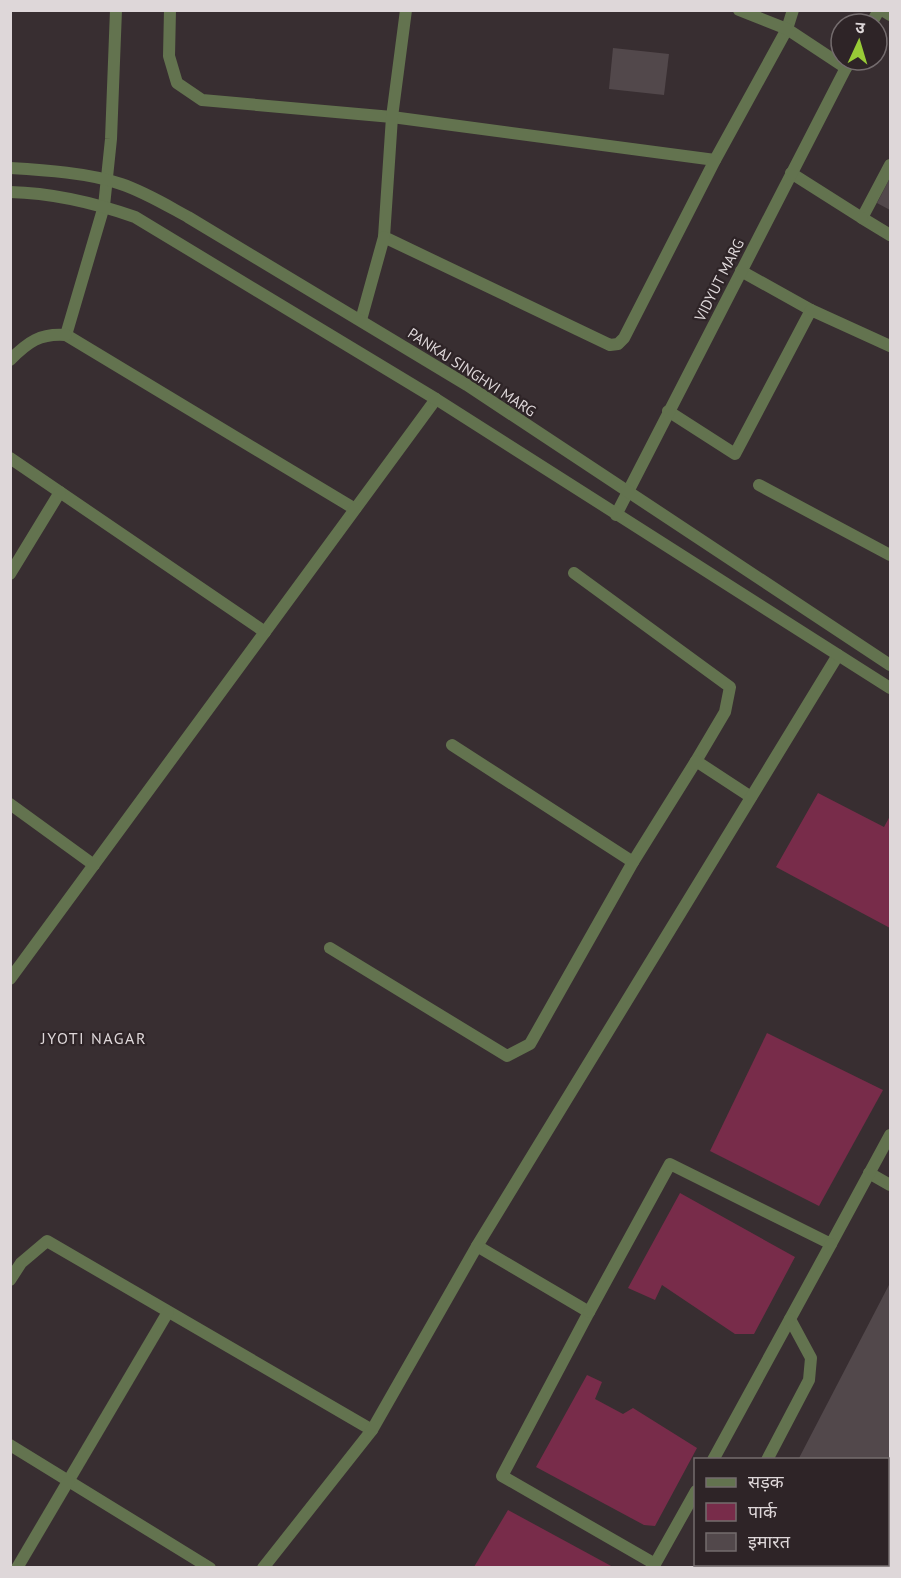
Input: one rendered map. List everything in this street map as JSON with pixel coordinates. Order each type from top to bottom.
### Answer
[{"type":"street","points":[[66,335],[104,206],[111,139],[116,10]]},
{"type":"street","points":[[170,10],[169,56],[177,83],[202,100],[392,117],[715,160]]},
{"type":"street","points":[[361,320],[384,237],[392,117],[406,10]]},
{"type":"street","points":[[739,10],[787,29],[829,53]]},
{"type":"street","points":[[384,237],[609,345],[618,344],[787,29],[793,10]]},
{"type":"street","points":[[880,10],[891,15]]},
{"type":"street","name":"VIDYUT MARG","points":[[615,515],[844,72]]},
{"type":"street","points":[[862,218],[891,165]]},
{"type":"street","name":"PANKAJ SINGHVI MARG","points":[[10,168],[106,180],[150,196],[467,385],[891,665]]},
{"type":"street","points":[[792,173],[891,235]]},
{"type":"street","points":[[10,192],[33,192],[104,206],[135,217],[436,399],[615,515],[891,687]]},
{"type":"street","points":[[741,271],[811,310],[891,346]]},
{"type":"street","points":[[668,411],[735,454],[811,310]]},
{"type":"street","points":[[10,360],[27,343],[48,333],[66,335],[355,509]]},
{"type":"street","points":[[10,979],[436,399]]},
{"type":"street","points":[[10,458],[265,632]]},
{"type":"street","points":[[759,485],[891,555]]},
{"type":"street","points":[[10,574],[60,492]]},
{"type":"street","points":[[330,948],[507,1056],[530,1044],[633,862],[725,712],[730,687],[574,573]]},
{"type":"street","points":[[263,1568],[372,1430],[477,1246],[848,637]]},
{"type":"street","points":[[452,745],[633,862]]},
{"type":"street","points":[[696,761],[751,797]]},
{"type":"street","points":[[10,804],[94,865]]},
{"type":"street","points":[[713,1458],[891,1135]]},
{"type":"street","points":[[694,1495],[654,1566],[502,1476],[670,1164],[831,1244]]},
{"type":"street","points":[[869,1173],[891,1185]]},
{"type":"street","points":[[10,1280],[21,1263],[47,1241],[372,1430]]},
{"type":"street","points":[[477,1246],[589,1312]]},
{"type":"street","points":[[17,1568],[168,1312]]},
{"type":"street","points":[[768,1458],[809,1380],[811,1358],[790,1319]]},
{"type":"street","points":[[10,1445],[210,1568]]},
{"type":"green space","points":[[818,793],[884,827],[890,816],[890,928],[776,867]]},
{"type":"green space","points":[[767,1033],[883,1090],[819,1206],[710,1151]]},
{"type":"green space","points":[[680,1193],[795,1257],[754,1334],[735,1334],[662,1285],[655,1300],[628,1288]]},
{"type":"green space","points":[[587,1375],[602,1382],[595,1399],[623,1414],[633,1408],[697,1448],[655,1526],[644,1525],[536,1467]]},
{"type":"green space","points":[[508,1510],[613,1567],[474,1567]]},
{"type":"building","points":[[613,48],[669,54],[664,95],[609,89]]},
{"type":"building","points":[[890,178],[890,210],[877,203]]},
{"type":"building","points":[[890,1283],[890,1568],[741,1568],[742,1566],[889,1566],[889,1458],[799,1458]]},
{"type":"district","name":"JYOTI NAGAR","points":[[94,1038]]}]
